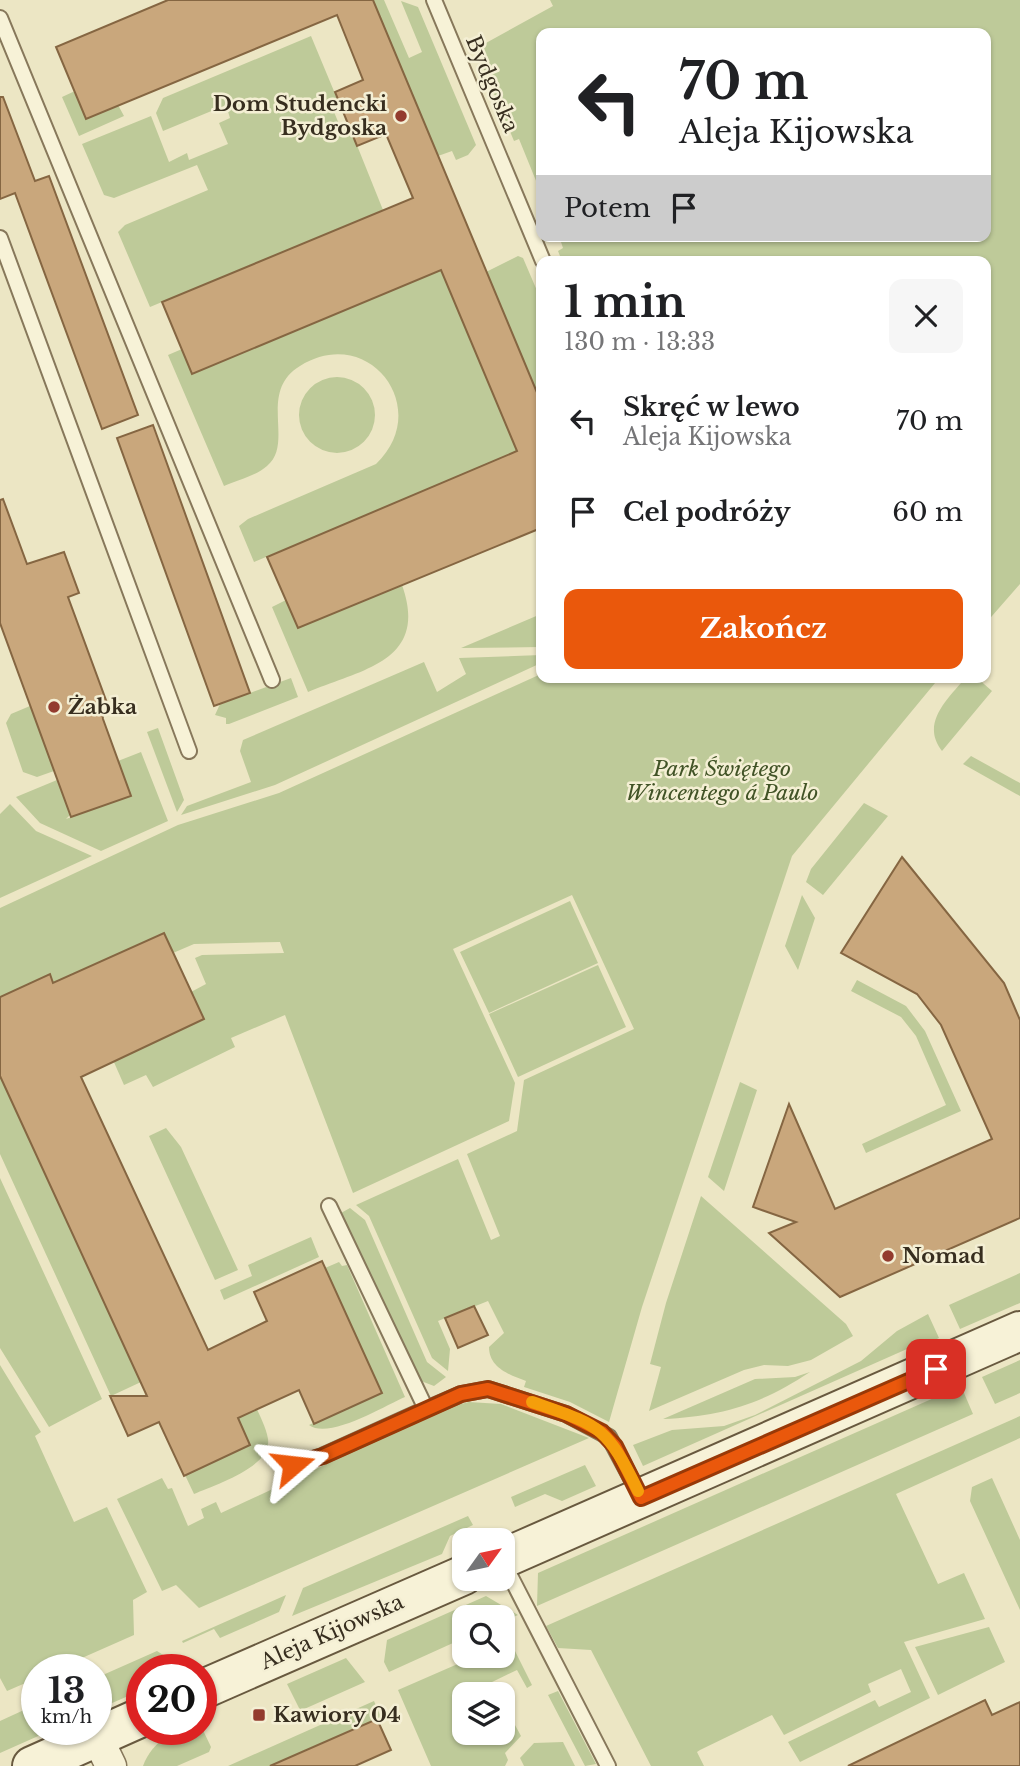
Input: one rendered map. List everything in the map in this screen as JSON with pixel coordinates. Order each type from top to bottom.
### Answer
[{"type":"street","points":[[515,1554],[1020,1331]]},
{"type":"street","name":"Aleja Kijowska","points":[[217,1683],[452,1580]]},
{"type":"street","points":[[32,1766],[104,1751],[126,1731]]},
{"type":"lane","name":"Bydgoska","points":[[434,0],[541,256]]},
{"type":"lane","points":[[0,18],[272,680]]},
{"type":"lane","points":[[0,238],[189,751]]},
{"type":"lane","points":[[329,1206],[426,1409]]},
{"type":"lane","points":[[293,1465],[323,1456],[461,1394],[488,1389],[566,1414],[609,1437],[641,1498]]},
{"type":"lane","points":[[515,1585],[608,1766]]},
{"type":"green space","points":[[371,0],[384,0],[409,58],[422,52],[401,1],[418,7],[476,145],[468,155],[456,160],[452,151],[438,156]]},
{"type":"green space","points":[[550,0],[1020,0],[1020,584],[991,617],[991,256],[560,256],[558,251],[563,248],[561,242],[991,242],[991,28],[536,28],[536,181],[519,139],[514,141],[475,49],[553,6]]},
{"type":"green space","points":[[311,36],[341,108],[334,112],[342,131],[350,128],[383,210],[150,307],[118,232],[125,225],[208,190],[197,165],[114,198],[104,195],[82,144],[151,116],[169,162],[187,153],[189,160],[228,144],[219,123],[230,118],[226,105],[163,131],[156,113],[163,98]]},
{"type":"green space","points":[[75,91],[118,105],[124,116],[79,136],[62,97]]},
{"type":"green space","points":[[518,256],[523,258],[536,288],[536,390],[486,272]]},
{"type":"green space","points":[[443,269],[519,451],[254,562],[239,526],[248,519],[376,464],[392,442],[398,419],[396,397],[386,378],[370,364],[349,355],[325,356],[300,366],[287,377],[281,389],[275,456],[267,466],[257,472],[224,486],[168,355],[182,349],[192,373]]},
{"type":"green space","points":[[337,377],[352,380],[364,388],[372,400],[375,415],[372,430],[364,442],[352,450],[337,453],[322,450],[310,442],[302,430],[299,415],[302,400],[310,388],[322,380]]},
{"type":"green space","points":[[402,585],[408,610],[406,631],[399,646],[369,668],[308,692],[272,607],[286,600],[298,628]]},
{"type":"green space","points":[[536,616],[536,647],[461,648]]},
{"type":"green space","points":[[536,655],[536,665],[275,785],[181,815],[187,806],[251,782],[240,751],[243,740],[424,662],[437,692],[466,674],[459,658]]},
{"type":"green space","name":"Park Świętego Wincentego á Paulo","points":[[536,676],[536,683],[935,683],[792,856],[642,1307],[609,1422],[570,1402],[524,1387],[526,1381],[496,1365],[489,1347],[504,1333],[488,1301],[438,1321],[450,1349],[448,1371],[432,1358],[369,1216],[356,1205],[458,1159],[491,1240],[500,1236],[467,1154],[517,1131],[524,1080],[634,1029],[572,895],[453,949],[515,1083],[509,1121],[353,1193],[285,1015],[231,1038],[235,1047],[153,1087],[146,1075],[124,1085],[113,1060],[191,992],[206,984],[195,958],[202,955],[284,953],[280,942],[194,944],[173,953],[163,933],[69,976],[60,997],[49,975],[0,997],[0,908],[178,825],[279,793]]},
{"type":"green space","points":[[291,678],[298,697],[229,724],[226,724],[226,718],[215,715],[220,704]]},
{"type":"green space","points":[[961,683],[983,683],[992,691],[942,751],[934,731],[935,721]]},
{"type":"green space","points":[[30,706],[54,771],[37,777],[23,772],[6,723],[11,714]]},
{"type":"green space","points":[[158,728],[184,800],[177,812],[147,732]]},
{"type":"green space","points":[[141,752],[168,821],[101,851],[40,823],[16,797],[57,780],[70,815],[66,819],[130,796],[118,761]]},
{"type":"green space","points":[[971,756],[1020,783],[1020,796],[963,764]]},
{"type":"green space","points":[[864,803],[888,816],[823,895],[806,882],[811,869]]},
{"type":"green space","points":[[10,804],[36,831],[92,856],[0,898],[0,814]]},
{"type":"green space","points":[[802,895],[815,918],[798,970],[785,946]]},
{"type":"green space","points":[[570,901],[598,963],[489,1013],[460,952]]},
{"type":"green space","points":[[598,965],[626,1027],[518,1077],[489,1014]]},
{"type":"green space","points":[[857,980],[906,1006],[925,1031],[961,1111],[866,1153],[862,1144],[946,1105],[916,1036],[901,1017],[851,991]]},
{"type":"green space","points":[[0,1076],[141,1382],[111,1396],[0,1154]]},
{"type":"green space","points":[[740,1082],[757,1090],[724,1191],[708,1177]]},
{"type":"green space","points":[[166,1128],[181,1147],[238,1270],[215,1280],[149,1136]]},
{"type":"green space","points":[[0,1178],[102,1399],[49,1427],[0,1348]]},
{"type":"green space","points":[[701,1196],[846,1324],[853,1336],[811,1360],[788,1366],[764,1365],[744,1370],[649,1411],[661,1367],[650,1364],[666,1303]]},
{"type":"green space","points":[[350,1208],[365,1220],[427,1362],[446,1377],[434,1386],[421,1381],[415,1373],[341,1213]]},
{"type":"green space","points":[[311,1237],[319,1257],[224,1300],[220,1290],[252,1276],[248,1265]]},
{"type":"green space","points":[[339,1262],[342,1266],[347,1265],[405,1397],[343,1425],[318,1428],[309,1425],[382,1393],[325,1268]]},
{"type":"green space","points":[[1020,1273],[1020,1303],[960,1329],[949,1305]]},
{"type":"green space","points":[[928,1314],[939,1338],[918,1348],[916,1345],[643,1466],[633,1445],[672,1430],[724,1426],[755,1415],[861,1361],[897,1331]]},
{"type":"green space","points":[[1020,1360],[1020,1393],[995,1404],[982,1377]]},
{"type":"green space","points":[[0,1365],[41,1432],[35,1436],[74,1522],[107,1507],[147,1592],[133,1600],[134,1635],[91,1654],[21,1654],[21,1685],[7,1691],[0,1678]]},
{"type":"green space","points":[[810,1372],[774,1393],[740,1407],[704,1415],[663,1419],[755,1379],[795,1377]]},
{"type":"green space","points":[[961,1386],[973,1414],[537,1606],[538,1573]]},
{"type":"green space","points":[[226,1391],[252,1398],[267,1434],[267,1449],[261,1458],[240,1474],[194,1494],[185,1475],[250,1445]]},
{"type":"green space","points":[[469,1402],[501,1404],[589,1438],[199,1608],[176,1585],[162,1591],[117,1499],[162,1478],[168,1489],[172,1488],[188,1526],[204,1518],[201,1509],[216,1502],[221,1513],[449,1407]]},
{"type":"green space","points":[[1020,1416],[1020,1438],[896,1494],[938,1584],[964,1573],[985,1619],[904,1642],[930,1698],[800,1762],[788,1742],[875,1700],[879,1707],[911,1692],[901,1669],[868,1684],[871,1692],[784,1735],[772,1715],[697,1752],[704,1766],[651,1766],[591,1650],[558,1648],[546,1626]]},
{"type":"green space","points":[[585,1465],[596,1486],[562,1501],[545,1494],[515,1507],[511,1497]]},
{"type":"green space","points":[[992,1478],[1020,1540],[1020,1610],[970,1501],[972,1487]]},
{"type":"green space","points":[[468,1516],[473,1525],[452,1528],[452,1535],[442,1554],[292,1616],[303,1588]]},
{"type":"green space","points":[[286,1595],[279,1612],[220,1638],[214,1629],[183,1643],[182,1641]]},
{"type":"green space","points":[[486,1596],[501,1605],[466,1605]]},
{"type":"green space","points":[[452,1611],[452,1643],[389,1672],[384,1662],[387,1640]]},
{"type":"green space","points":[[989,1627],[1005,1662],[938,1695],[915,1647]]},
{"type":"green space","points":[[515,1651],[532,1685],[527,1688],[517,1670],[492,1682],[452,1682],[452,1745],[513,1745],[505,1753],[508,1760],[505,1766],[431,1766],[398,1690],[452,1666],[515,1668]]},
{"type":"green space","points":[[346,1658],[365,1682],[302,1710],[299,1708],[287,1684]]},
{"type":"green space","points":[[126,1665],[126,1697],[112,1703],[112,1671]]},
{"type":"green space","points":[[558,1691],[596,1764],[585,1766],[548,1695]]},
{"type":"green space","points":[[374,1701],[381,1717],[294,1755],[297,1766],[228,1766]]},
{"type":"green space","points":[[21,1711],[21,1744],[0,1753],[0,1721]]},
{"type":"green space","points":[[515,1725],[521,1736],[515,1742]]},
{"type":"green space","points":[[563,1742],[575,1766],[524,1766],[520,1758],[534,1743]]},
{"type":"green space","points":[[157,1745],[211,1747],[209,1752],[177,1766],[143,1766]]},
{"type":"building","points":[[168,0],[373,0],[536,390],[536,530],[298,628],[267,557],[517,451],[441,270],[192,374],[162,302],[413,198],[386,134],[357,146],[335,92],[363,80],[337,15],[86,119],[56,47]]},
{"type":"building","points":[[0,97],[3,97],[35,181],[49,176],[138,415],[102,429],[15,193],[0,199]]},
{"type":"building","points":[[153,425],[250,693],[214,706],[117,438]]},
{"type":"building","points":[[3,499],[27,564],[64,552],[79,593],[68,597],[107,703],[101,705],[103,719],[131,796],[71,817],[0,623],[0,500]]},
{"type":"building","points":[[902,857],[1004,983],[1020,1020],[1020,1218],[840,1297],[769,1233],[796,1222],[753,1207],[789,1104],[835,1209],[992,1139],[941,1025],[917,994],[841,953]]},
{"type":"building","points":[[164,933],[204,1019],[81,1077],[208,1350],[267,1321],[254,1292],[322,1261],[382,1393],[314,1424],[299,1390],[238,1418],[250,1445],[184,1476],[159,1422],[128,1436],[110,1396],[147,1396],[0,1076],[0,997],[50,974],[53,983]]},
{"type":"building","points":[[474,1306],[488,1335],[458,1348],[445,1318]]},
{"type":"building","points":[[985,1700],[992,1715],[1020,1702],[1020,1766],[848,1766]]},
{"type":"building","points":[[377,1719],[391,1750],[355,1766],[270,1766]]},
{"type":"slow traffic","points":[[532,1402],[580,1419],[609,1437],[638,1491]]},
{"type":"place","name":"Dom Studencki Bydgoska","points":[[401,116]]},
{"type":"place","name":"Żabka","points":[[54,707]]},
{"type":"place","name":"Nomad","points":[[888,1256]]},
{"type":"place","name":"Kawiory 04","points":[[259,1715]]},
{"type":"route","points":[[293,1465],[323,1456],[461,1394],[488,1389],[580,1419],[602,1432],[615,1446],[641,1498],[936,1369]]}]
